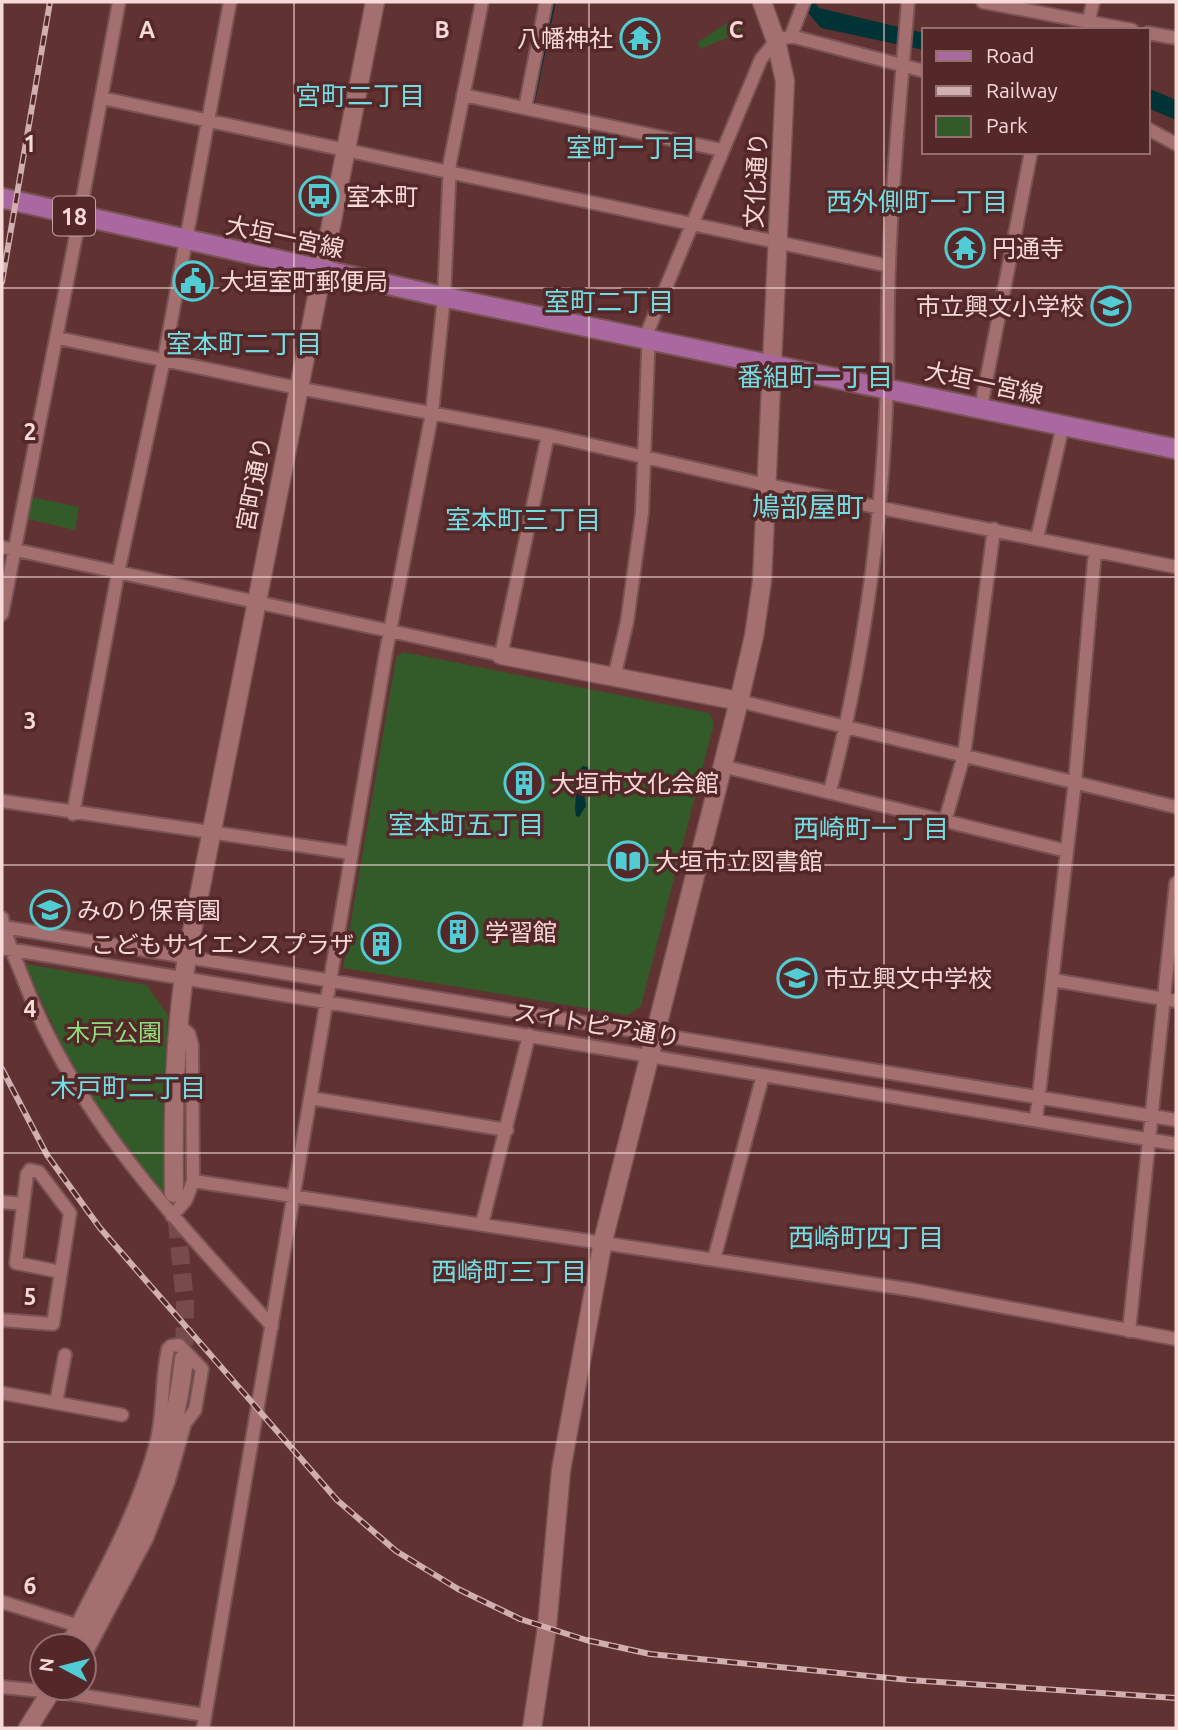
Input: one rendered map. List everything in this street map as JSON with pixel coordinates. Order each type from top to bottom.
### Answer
[{"type":"main road","name":"大垣一宮線","points":[[2,198],[444,297],[1176,449]]},
{"type":"street","points":[[82,202],[119,2]]},
{"type":"street","points":[[73,814],[118,573],[164,359],[230,2]]},
{"type":"street","name":"宮町通り","points":[[174,1193],[173,1099],[177,1023],[187,957],[375,2]]},
{"type":"street","points":[[98,1700],[204,1722],[390,629],[432,413],[444,297],[450,173],[482,2]]},
{"type":"street","points":[[525,108],[546,2]]},
{"type":"street","name":"文化通り","points":[[532,1728],[547,1627],[561,1470],[603,1241],[739,701],[754,636],[762,581],[785,81],[784,38],[762,2]]},
{"type":"street","points":[[614,678],[627,622],[640,527],[650,324],[761,59],[784,38],[801,17],[804,2]]},
{"type":"street","points":[[831,791],[846,728],[870,594],[879,506],[887,388],[888,266],[908,2]]},
{"type":"street","points":[[983,2],[1088,26],[1110,28]]},
{"type":"street","points":[[1088,26],[1093,2]]},
{"type":"street","points":[[1150,33],[1176,38]]},
{"type":"street","points":[[784,38],[922,71]]},
{"type":"street","points":[[463,96],[722,150]]},
{"type":"street","points":[[102,98],[888,266]]},
{"type":"street","points":[[1150,130],[1176,144]]},
{"type":"street","points":[[981,407],[1031,154]]},
{"type":"street","points":[[2,614],[8,548],[58,338],[77,231]]},
{"type":"street","points":[[58,338],[298,388],[548,435],[767,485],[1176,567]]},
{"type":"street","points":[[1037,538],[1063,425]]},
{"type":"street","points":[[501,654],[548,435]]},
{"type":"street","points":[[945,821],[964,755],[994,529]]},
{"type":"street","points":[[8,548],[390,629],[405,635],[739,701],[1176,807]]},
{"type":"street","points":[[1036,1120],[1075,781],[1095,551]]},
{"type":"street","points":[[722,766],[1067,851]]},
{"type":"street","points":[[2,801],[73,814],[351,853]]},
{"type":"street","points":[[1129,1331],[1149,1140],[1170,1001],[1176,883]]},
{"type":"street","points":[[272,1326],[173,1216],[92,1115],[38,1020],[7,948],[3,922],[187,957],[1176,1120]]},
{"type":"street","name":"スイトピア通り","points":[[7,948],[1176,1144]]},
{"type":"street","points":[[1053,980],[1170,1001]]},
{"type":"street","points":[[173,1216],[186,1200],[192,1181],[192,1045],[189,1034],[177,1023]]},
{"type":"street","points":[[482,1224],[528,1035]]},
{"type":"street","points":[[714,1259],[763,1075]]},
{"type":"street","points":[[310,1098],[507,1130]]},
{"type":"street","points":[[2,1320],[53,1324],[61,1272],[70,1213],[39,1172],[30,1170],[26,1174],[16,1263],[61,1272]]},
{"type":"street","points":[[192,1181],[603,1241],[913,1290],[1176,1339]]},
{"type":"street","points":[[2,1202],[23,1204]]},
{"type":"street","points":[[73,1632],[120,1542],[139,1493],[161,1419],[160,1399],[168,1349],[179,1345],[202,1369],[195,1410],[185,1423],[169,1480],[147,1538],[97,1632]]},
{"type":"street","points":[[56,1403],[65,1355]]},
{"type":"street","points":[[85,1632],[113,1583],[152,1492],[174,1427],[184,1359]]},
{"type":"street","points":[[2,1394],[122,1415]]},
{"type":"street","points":[[2,1602],[76,1625]]},
{"type":"street","points":[[2,1687],[28,1689]]},
{"type":"street","points":[[28,1728],[44,1702]]},
{"type":"green space","points":[[735,18],[741,20],[741,32],[700,49],[698,42]]},
{"type":"green space","points":[[32,497],[79,507],[75,530],[28,519]]},
{"type":"green space","points":[[403,652],[709,713],[714,723],[641,1006],[628,1015],[343,968],[396,658]]},
{"type":"green space","name":"木戸公園","points":[[25,964],[147,985],[168,1016],[163,1103],[167,1192],[161,1191],[109,1126],[76,1076]]},
{"type":"water","points":[[799,2],[815,2],[819,8],[922,33],[922,50],[821,28]]},
{"type":"water","points":[[1150,89],[1176,100],[1176,120],[1150,109]]},
{"type":"water","points":[[583,766],[588,767],[601,783],[598,787],[594,781],[585,780],[583,788],[586,806],[579,817],[575,811],[577,772]]},
{"type":"waterway","points":[[533,103],[554,2]]},
{"type":"tunnel","points":[[174,1193],[185,1302],[184,1359]]},
{"type":"railway","points":[[2,282],[50,2]]},
{"type":"railway","points":[[2,1069],[47,1155],[100,1228],[337,1500],[396,1551],[458,1589],[520,1619],[586,1640],[650,1654],[909,1680],[1176,1698]]},
{"type":"place","name":"八幡神社","points":[[640,38]]},
{"type":"place","name":"室本町","points":[[319,196]]},
{"type":"place","name":"円通寺","points":[[965,248]]},
{"type":"place","name":"大垣室町郵便局","points":[[193,281]]},
{"type":"place","name":"市立興文小学校","points":[[1111,306]]},
{"type":"place","name":"大垣市文化会館","points":[[524,783]]},
{"type":"place","name":"大垣市立図書館","points":[[628,861]]},
{"type":"place","name":"みのり保育園","points":[[50,910]]},
{"type":"place","name":"学習館","points":[[458,932]]},
{"type":"place","name":"こどもサイエンスプラザ","points":[[381,944]]},
{"type":"place","name":"市立興文中学校","points":[[797,978]]},
{"type":"district","name":"宮町二丁目","points":[[360,95]]},
{"type":"district","name":"室町一丁目","points":[[631,147]]},
{"type":"district","name":"西外側町一丁目","points":[[917,201]]},
{"type":"district","name":"室町二丁目","points":[[609,301]]},
{"type":"district","name":"室本町二丁目","points":[[244,343]]},
{"type":"district","name":"番組町一丁目","points":[[815,376]]},
{"type":"district","name":"鳩部屋町","points":[[808,506]]},
{"type":"district","name":"室本町三丁目","points":[[523,519]]},
{"type":"district","name":"室本町五丁目","points":[[466,824]]},
{"type":"district","name":"西崎町一丁目","points":[[871,828]]},
{"type":"district","name":"木戸町二丁目","points":[[128,1087]]},
{"type":"district","name":"西崎町四丁目","points":[[866,1237]]},
{"type":"district","name":"西崎町三丁目","points":[[509,1271]]}]
